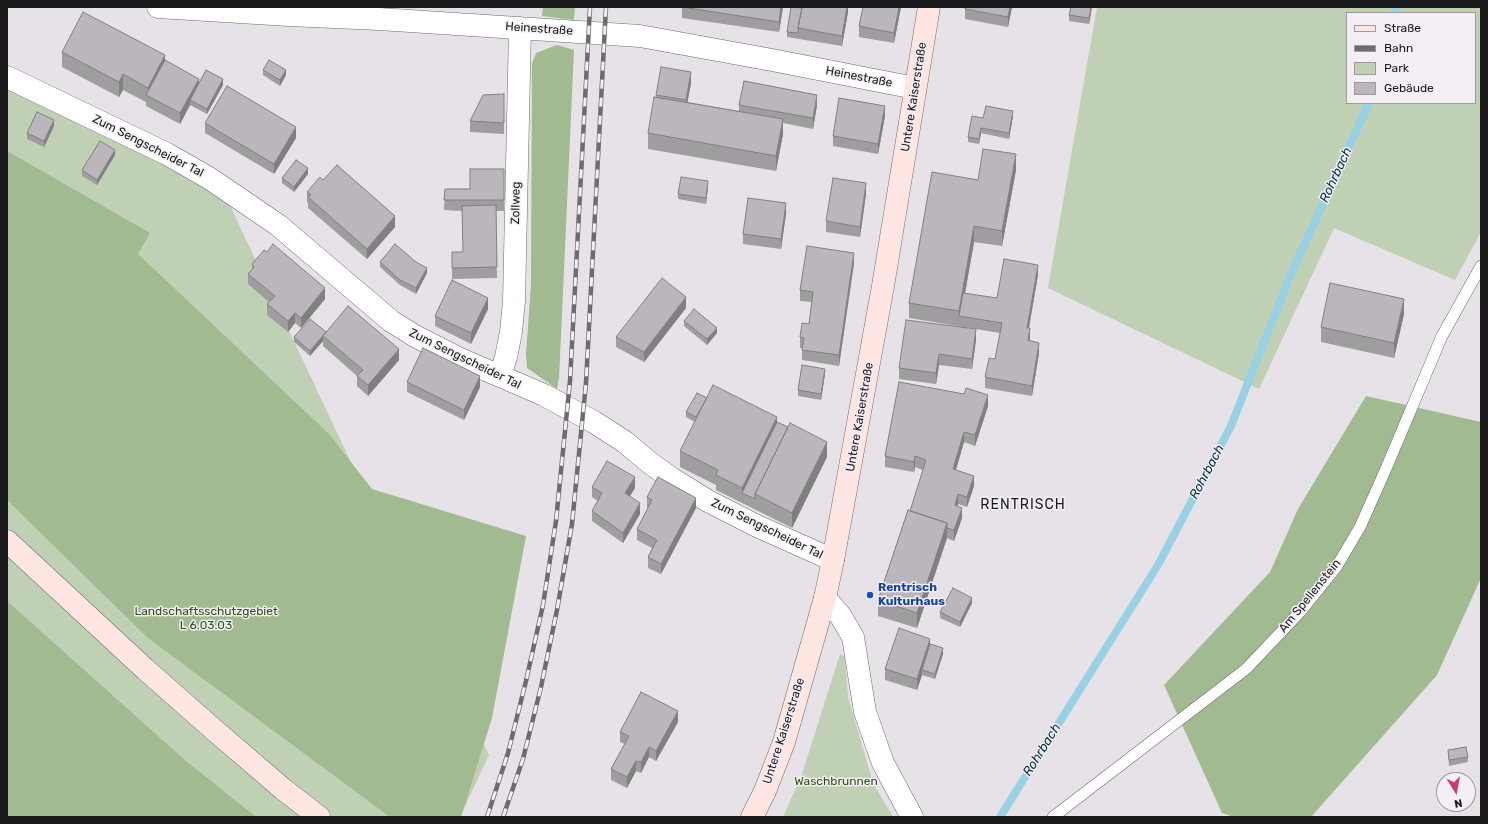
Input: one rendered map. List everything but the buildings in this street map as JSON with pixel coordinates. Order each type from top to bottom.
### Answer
[{"type":"main road","name":"Untere Kaiserstraße","points":[[752,817],[784,742],[833,560],[883,286],[929,7]]},
{"type":"main road","points":[[7,541],[145,669],[283,789],[319,817]]},
{"type":"street","name":"Heinestraße","points":[[158,7],[290,15],[379,13],[520,28],[640,36],[915,88]]},
{"type":"street","name":"Zollweg","points":[[500,376],[506,357],[511,332],[514,301],[520,28]]},
{"type":"street","name":"Zum Sengscheider Tal","points":[[7,76],[167,154],[209,178],[278,225],[391,321],[433,345],[544,396],[594,422],[625,442],[655,467],[708,500],[757,526],[833,560]]},
{"type":"street","points":[[824,598],[840,615],[853,638],[865,712],[883,762],[912,817]]},
{"type":"lane","name":"Am Spellenstein","points":[[1053,817],[1246,669],[1300,612],[1332,572],[1360,527],[1442,336],[1481,266]]},
{"type":"green space","points":[[543,7],[575,7],[574,20],[542,16]]},
{"type":"green space","points":[[1097,7],[1481,7],[1481,232],[1455,280],[1334,228],[1259,389],[1048,288]]},
{"type":"green space","points":[[557,45],[574,50],[559,379],[557,389],[527,368],[526,354],[531,284],[532,64],[536,53]]},
{"type":"green space","name":"Landschaftsschutzgebiet L 6.03.03","points":[[7,66],[216,176],[489,755],[460,817],[7,817]]},
{"type":"green space","name":"Landschaftsschutzgebiet L 6.03.03","points":[[7,151],[150,233],[138,254],[329,434],[372,489],[526,536],[492,718],[461,817],[390,817],[148,638],[7,500]]},
{"type":"green space","points":[[1366,396],[1481,422],[1481,578],[1437,675],[1311,817],[1234,817],[1222,813],[1164,685],[1270,572],[1298,509]]},
{"type":"green space","points":[[7,601],[186,761],[256,817],[7,817]]},
{"type":"green space","name":"Waschbrunnen","points":[[840,654],[845,657],[848,697],[873,783],[893,817],[783,817],[802,774]]},
{"type":"waterway","name":"Rohrbach","points":[[1395,12],[1396,7]]},
{"type":"waterway","name":"Rohrbach","points":[[1000,817],[1158,565],[1231,426],[1290,276],[1369,104]]},
{"type":"railway","points":[[487,817],[508,753],[526,681],[543,605],[556,521],[570,381],[590,7]]},
{"type":"railway","points":[[503,817],[523,759],[541,687],[557,610],[572,524],[586,383],[606,7]]},
{"type":"place","name":"Rentrisch Kulturhaus","points":[[870,595]]},
{"type":"district","name":"RENTRISCH","points":[[1023,505]]}]
